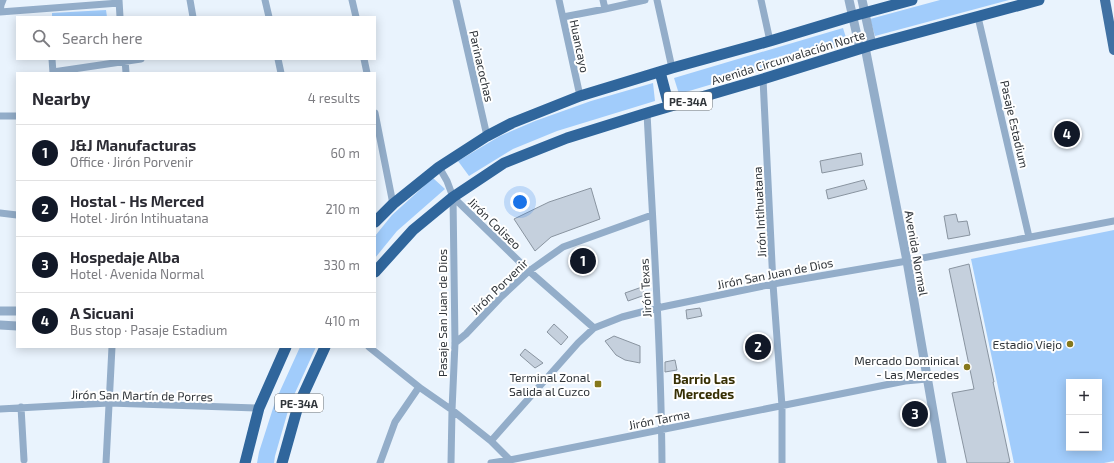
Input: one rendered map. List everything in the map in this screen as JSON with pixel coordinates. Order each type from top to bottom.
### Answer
[{"type":"highway","name":"Avenida Circunvalación Norte","points":[[376,221],[393,204],[439,167],[487,136],[512,123],[580,96],[864,12],[912,0]]},
{"type":"highway","name":"Avenida Circunvalación Norte","points":[[376,271],[413,230],[453,197],[504,163],[567,138],[669,106],[866,47],[1038,0]]},
{"type":"highway","points":[[660,72],[669,106]]},
{"type":"highway","name":"PE-34A","points":[[246,463],[259,408],[286,348]]},
{"type":"highway","name":"PE-34A","points":[[282,463],[298,406],[325,348]]},
{"type":"main road","points":[[1105,0],[1114,50]]},
{"type":"street","points":[[3,0],[0,12],[119,1],[120,16]]},
{"type":"street","points":[[190,0],[192,16]]},
{"type":"street","points":[[265,0],[269,16]]},
{"type":"street","points":[[352,0],[356,16]]},
{"type":"street","name":"Parinacochas","points":[[456,0],[487,136]]},
{"type":"street","name":"Huancayo","points":[[559,0],[580,96]]},
{"type":"street","points":[[604,0],[605,9]]},
{"type":"street","points":[[563,17],[645,0]]},
{"type":"street","points":[[657,0],[672,68]]},
{"type":"street","points":[[761,0],[770,41]]},
{"type":"street","points":[[849,0],[853,16],[866,47]]},
{"type":"street","points":[[862,0],[866,47]]},
{"type":"street","points":[[48,8],[49,16]]},
{"type":"street","name":"Pasaje Estadium","points":[[978,17],[1029,237]]},
{"type":"street","name":"Avenida Normal","points":[[866,47],[908,261],[942,463]]},
{"type":"street","points":[[52,60],[53,72],[125,60],[126,72]]},
{"type":"street","points":[[278,60],[281,72]]},
{"type":"street","points":[[364,60],[367,72]]},
{"type":"street","name":"Jirón Intihuatana","points":[[763,79],[773,284],[782,406],[782,463]]},
{"type":"street","name":"Jirón Texas","points":[[647,113],[657,308],[662,463]]},
{"type":"street","points":[[0,116],[16,116]]},
{"type":"street","points":[[376,118],[393,204]]},
{"type":"street","name":"Pasaje San Juan de Dios","points":[[439,167],[447,181],[453,197],[455,343],[451,463]]},
{"type":"street","name":"Jirón Coliseo","points":[[453,197],[529,270],[594,328]]},
{"type":"street","points":[[0,214],[16,215]]},
{"type":"street","name":"Jirón Porvenir","points":[[455,343],[466,334],[529,270],[563,246],[652,215]]},
{"type":"street","name":"Jirón San Juan de Dios","points":[[491,441],[578,343],[594,328],[622,317],[657,308],[773,284],[908,261],[1114,221]]},
{"type":"street","points":[[0,311],[16,311]]},
{"type":"street","points":[[0,325],[16,326]]},
{"type":"street","points":[[106,463],[112,348]]},
{"type":"street","points":[[370,348],[491,441],[510,460]]},
{"type":"street","name":"Jirón Tarma","points":[[490,463],[905,381],[927,379]]},
{"type":"street","points":[[380,463],[394,422],[419,387]]},
{"type":"street","name":"Jirón San Martín de Porres","points":[[0,408],[109,403],[259,408]]},
{"type":"street","points":[[21,407],[24,460]]},
{"type":"shaded area","points":[[940,0],[1009,0],[875,36],[870,19]]},
{"type":"shaded area","points":[[106,10],[107,16],[52,16],[52,13]]},
{"type":"shaded area","points":[[843,28],[848,44],[679,94],[674,78]]},
{"type":"shaded area","points":[[653,83],[655,101],[557,131],[513,149],[469,176],[458,161],[500,136],[535,121],[591,101]]},
{"type":"shaded area","points":[[433,178],[445,189],[397,231],[376,257],[376,235],[392,215]]},
{"type":"shaded area","points":[[1114,230],[1114,461],[1104,463],[1014,463],[971,259]]},
{"type":"shaded area","points":[[300,348],[316,348],[290,404],[274,463],[257,463],[275,402]]},
{"type":"building","points":[[861,153],[863,165],[822,173],[820,161]]},
{"type":"building","points":[[864,180],[867,189],[828,199],[826,190]]},
{"type":"building","points":[[591,188],[600,219],[551,237],[535,251],[514,219],[549,202]]},
{"type":"building","points":[[956,214],[958,222],[967,221],[970,235],[948,239],[944,216]]},
{"type":"building","points":[[969,264],[1010,462],[1006,463],[967,463],[952,393],[974,389],[949,269]]},
{"type":"building","points":[[642,287],[645,295],[628,301],[625,293]]},
{"type":"building","points":[[700,308],[702,316],[687,319],[686,310]]},
{"type":"building","points":[[554,324],[568,337],[561,345],[547,332]]},
{"type":"building","points":[[614,336],[640,346],[640,363],[625,360],[616,355],[605,341]]},
{"type":"building","points":[[525,349],[543,363],[535,368],[520,355]]},
{"type":"building","points":[[675,360],[677,370],[665,372],[665,362]]},
{"type":"place","name":"A Sicuani","points":[[1067,134]]},
{"type":"place","name":"J&J Manufacturas","points":[[583,261]]},
{"type":"place","name":"Estadio Viejo","points":[[1070,344]]},
{"type":"place","name":"Hostal - Hs Merced","points":[[758,347]]},
{"type":"place","name":"Mercado Dominical - Las Mercedes","points":[[967,367]]},
{"type":"place","name":"Terminal Zonal Salida al Cuzco","points":[[598,384]]},
{"type":"place","name":"Hospedaje Alba","points":[[915,414]]},
{"type":"district","name":"Barrio Las Mercedes","points":[[704,386]]}]
